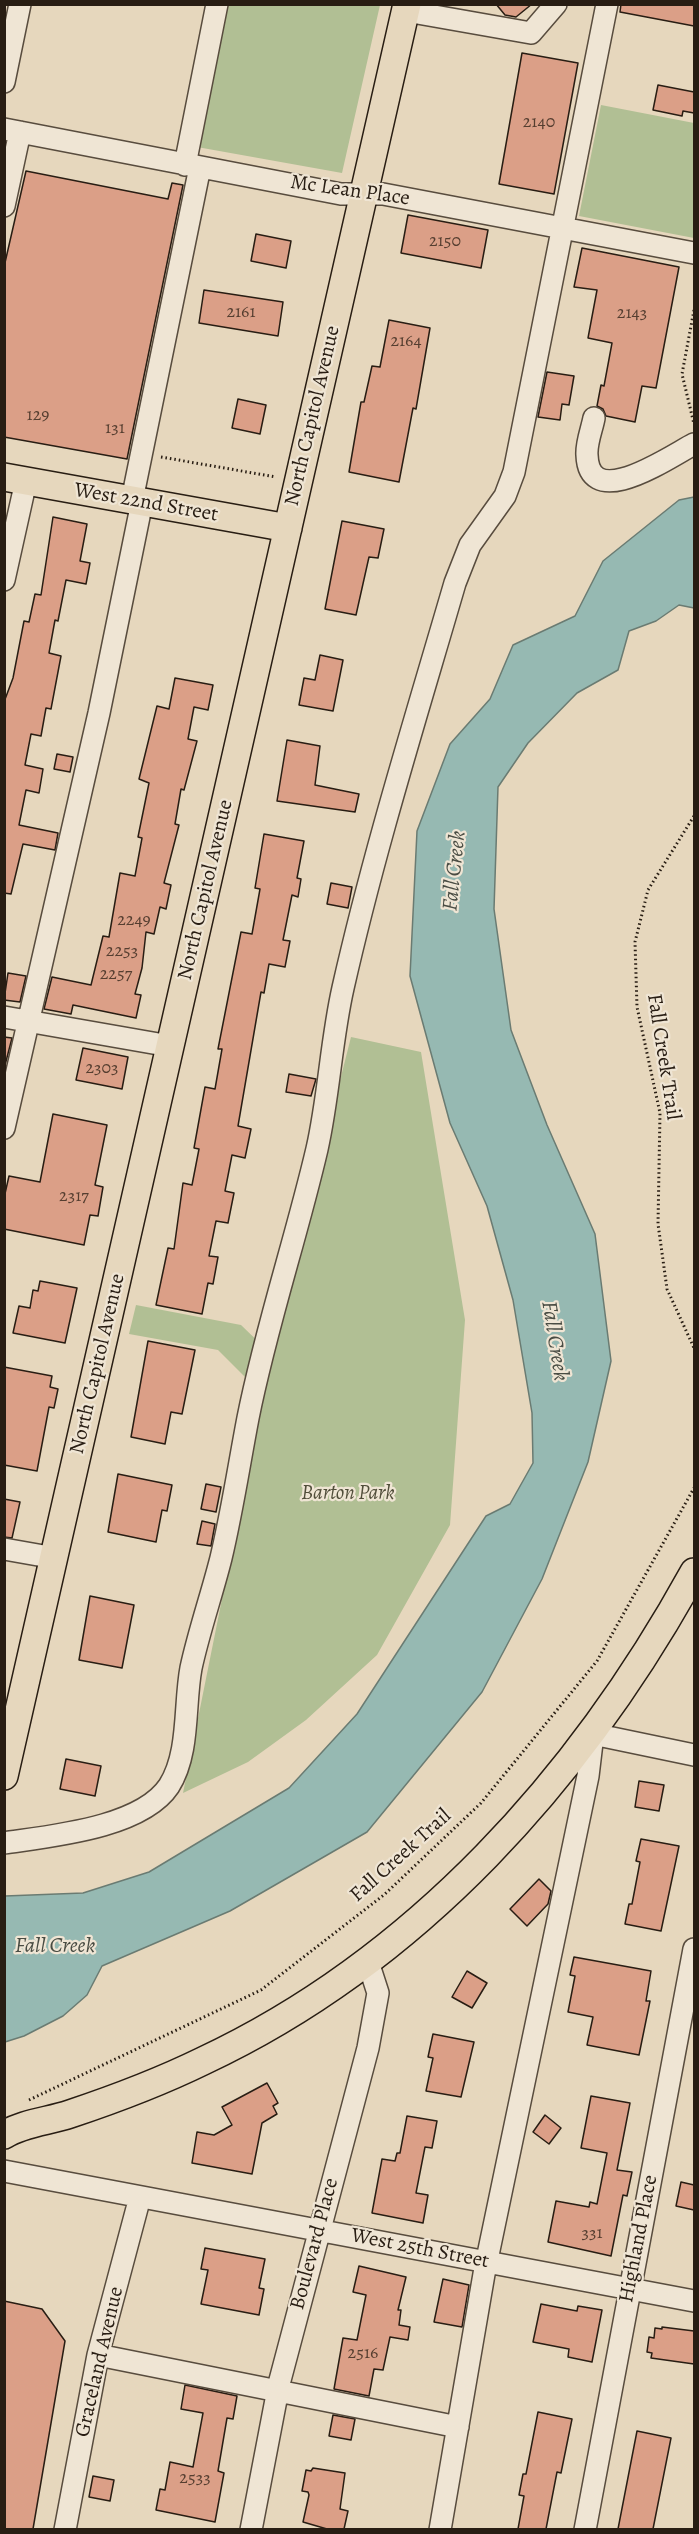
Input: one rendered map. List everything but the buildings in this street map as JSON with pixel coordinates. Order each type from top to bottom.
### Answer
[{"type":"main road","name":"North Capitol Avenue","points":[[4,1776],[406,8]]},
{"type":"main road","name":"West 22nd Street","points":[[15,479],[288,528]]},
{"type":"main road","points":[[6,2133],[98,2105],[204,2061],[277,2022],[368,1962],[430,1910],[496,1847],[542,1797],[593,1734],[643,1660],[694,1572]]},
{"type":"street","points":[[4,82],[20,4]]},
{"type":"street","points":[[4,1128],[99,713],[137,501],[141,454],[193,166],[217,4]]},
{"type":"street","points":[[406,8],[531,33],[556,4]]},
{"type":"street","points":[[4,1843],[84,1828],[132,1815],[155,1800],[165,1790],[177,1770],[192,1664],[223,1546],[249,1414],[274,1307],[317,1149],[341,999],[361,915],[383,827],[458,574],[470,544],[505,496],[514,472],[607,4]]},
{"type":"street","points":[[4,206],[12,131]]},
{"type":"street","name":"Mc Lean Place","points":[[12,131],[341,194],[388,195],[694,253]]},
{"type":"street","points":[[594,418],[587,455],[591,469],[600,478],[619,482],[641,474],[694,444]]},
{"type":"street","points":[[4,580],[15,479]]},
{"type":"street","points":[[4,1017],[170,1046]]},
{"type":"street","points":[[4,1549],[55,1558]]},
{"type":"street","points":[[440,2529],[486,2262],[588,1776],[593,1734],[694,1755]]},
{"type":"street","name":"Highland Place","points":[[585,2529],[694,1949]]},
{"type":"street","name":"Boulevard Place","points":[[251,2529],[278,2390],[318,2230],[368,2048],[378,1993],[368,1962]]},
{"type":"street","name":"West 25th Street","points":[[4,2171],[694,2301]]},
{"type":"street","name":"Graceland Avenue","points":[[65,2529],[98,2355],[140,2197]]},
{"type":"street","points":[[98,2355],[458,2427]]},
{"type":"path","points":[[694,310],[682,374],[694,424]]},
{"type":"path","points":[[141,454],[276,477]]},
{"type":"path","name":"Fall Creek Trail","points":[[694,816],[648,890],[635,942],[637,1007],[660,1113],[658,1224],[667,1288],[694,1348]]},
{"type":"path","name":"Fall Creek Trail","points":[[22,2103],[261,1990],[385,1894],[481,1803],[597,1661],[694,1488]]},
{"type":"green space","points":[[224,5],[380,5],[342,173],[197,147]]},
{"type":"green space","points":[[601,105],[694,123],[694,238],[579,216]]},
{"type":"green space","name":"Barton Park","points":[[351,1037],[421,1052],[465,1320],[450,1525],[377,1655],[306,1720],[248,1762],[183,1793],[263,1395],[218,1350],[129,1334],[136,1305],[241,1325],[271,1354]]},
{"type":"water","name":"Fall Creek","points":[[694,497],[694,608],[679,605],[656,621],[629,631],[618,670],[577,693],[528,743],[498,787],[494,909],[511,1030],[547,1125],[595,1234],[611,1361],[588,1462],[542,1579],[482,1692],[367,1832],[230,1911],[102,1966],[87,1995],[63,2016],[24,2036],[5,2042],[5,1896],[83,1893],[149,1872],[289,1788],[357,1714],[486,1516],[510,1504],[533,1463],[532,1413],[513,1300],[487,1206],[450,1123],[410,976],[417,831],[450,744],[490,699],[513,645],[575,616],[603,561],[679,500]]}]
